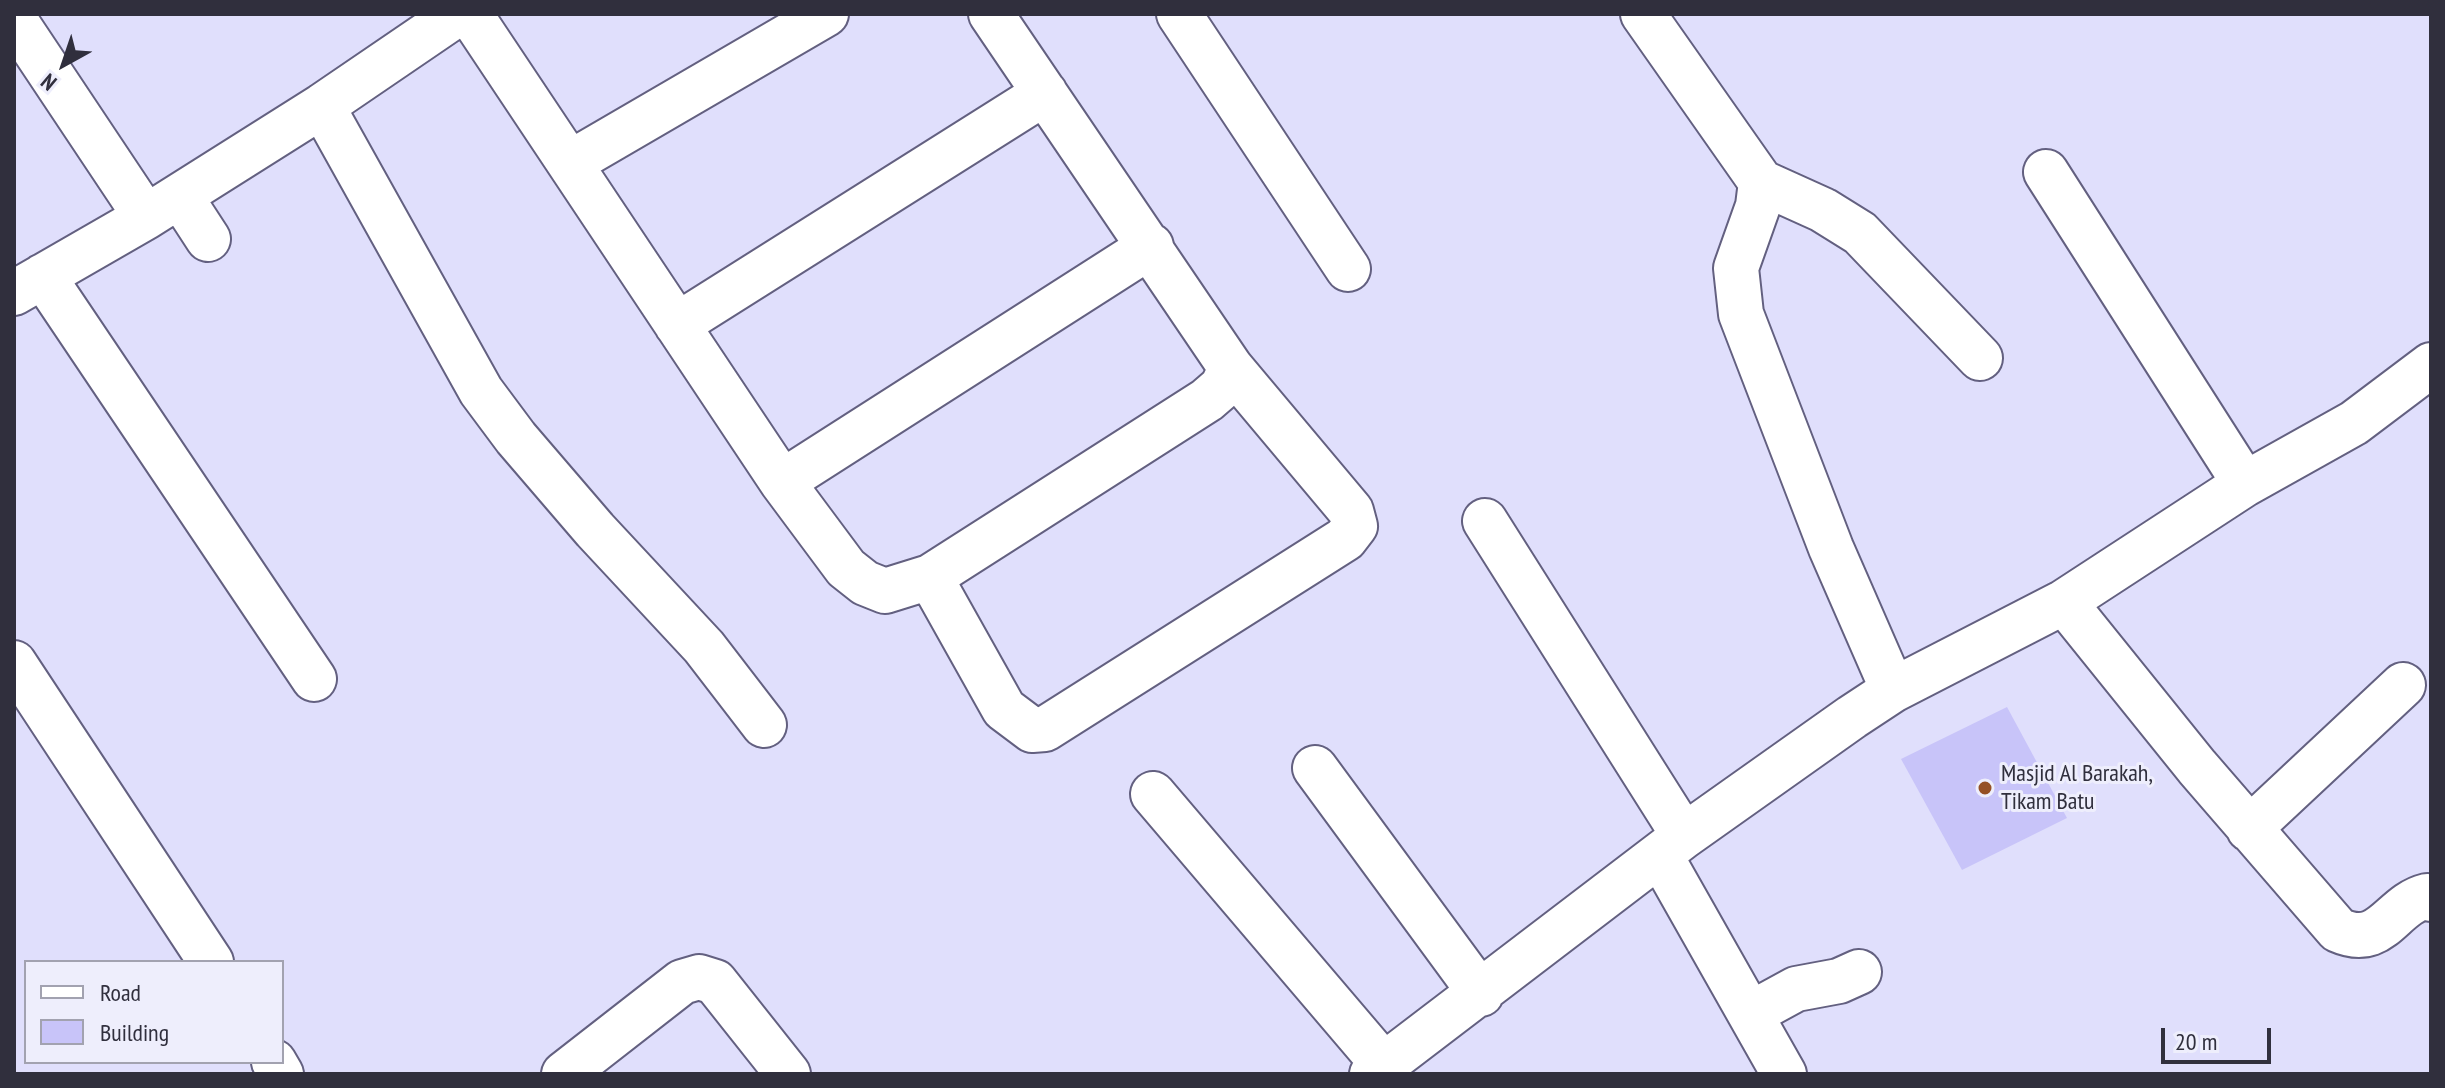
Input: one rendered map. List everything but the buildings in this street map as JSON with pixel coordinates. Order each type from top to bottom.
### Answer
[{"type":"street","points":[[314,679],[29,284],[163,206],[322,106],[457,14]]},
{"type":"street","points":[[470,14],[782,482],[846,568],[865,583],[885,591],[930,577],[1207,400],[1222,387],[1231,368]]},
{"type":"street","points":[[570,163],[826,14]]},
{"type":"street","points":[[930,577],[1004,709],[1032,730],[1045,729],[1345,539],[1355,526],[1351,511],[1231,368],[991,14]]},
{"type":"street","points":[[1179,14],[1348,269]]},
{"type":"street","points":[[1643,14],[1761,182],[1823,210],[1860,233],[1980,358]]},
{"type":"street","points":[[14,19],[163,206],[208,239]]},
{"type":"street","points":[[677,325],[1045,93]]},
{"type":"street","points":[[322,106],[481,391],[516,438],[585,518],[704,647],[764,725]]},
{"type":"street","points":[[2046,172],[2245,484]]},
{"type":"street","points":[[1761,182],[1758,206],[1736,268],[1741,314],[1831,548],[1893,690]]},
{"type":"street","points":[[782,482],[1151,246]]},
{"type":"street","points":[[1153,794],[1378,1069],[1481,994],[1672,845],[1893,690],[2064,602],[2245,484],[2354,423],[2431,365]]},
{"type":"street","points":[[1485,521],[1672,845],[1784,1074]]},
{"type":"street","points":[[2064,602],[2249,829],[2338,930],[2351,936],[2364,937],[2425,894]]},
{"type":"street","points":[[14,663],[210,960]]},
{"type":"street","points":[[2249,829],[2403,685]]},
{"type":"street","points":[[1315,768],[1481,994]]},
{"type":"street","points":[[1752,1013],[1796,989],[1839,981],[1859,972]]},
{"type":"street","points":[[564,1074],[682,982],[699,977],[715,982],[788,1074]]},
{"type":"place","name":"Masjid Al Barakah, Tikam Batu","points":[[1985,788]]}]
